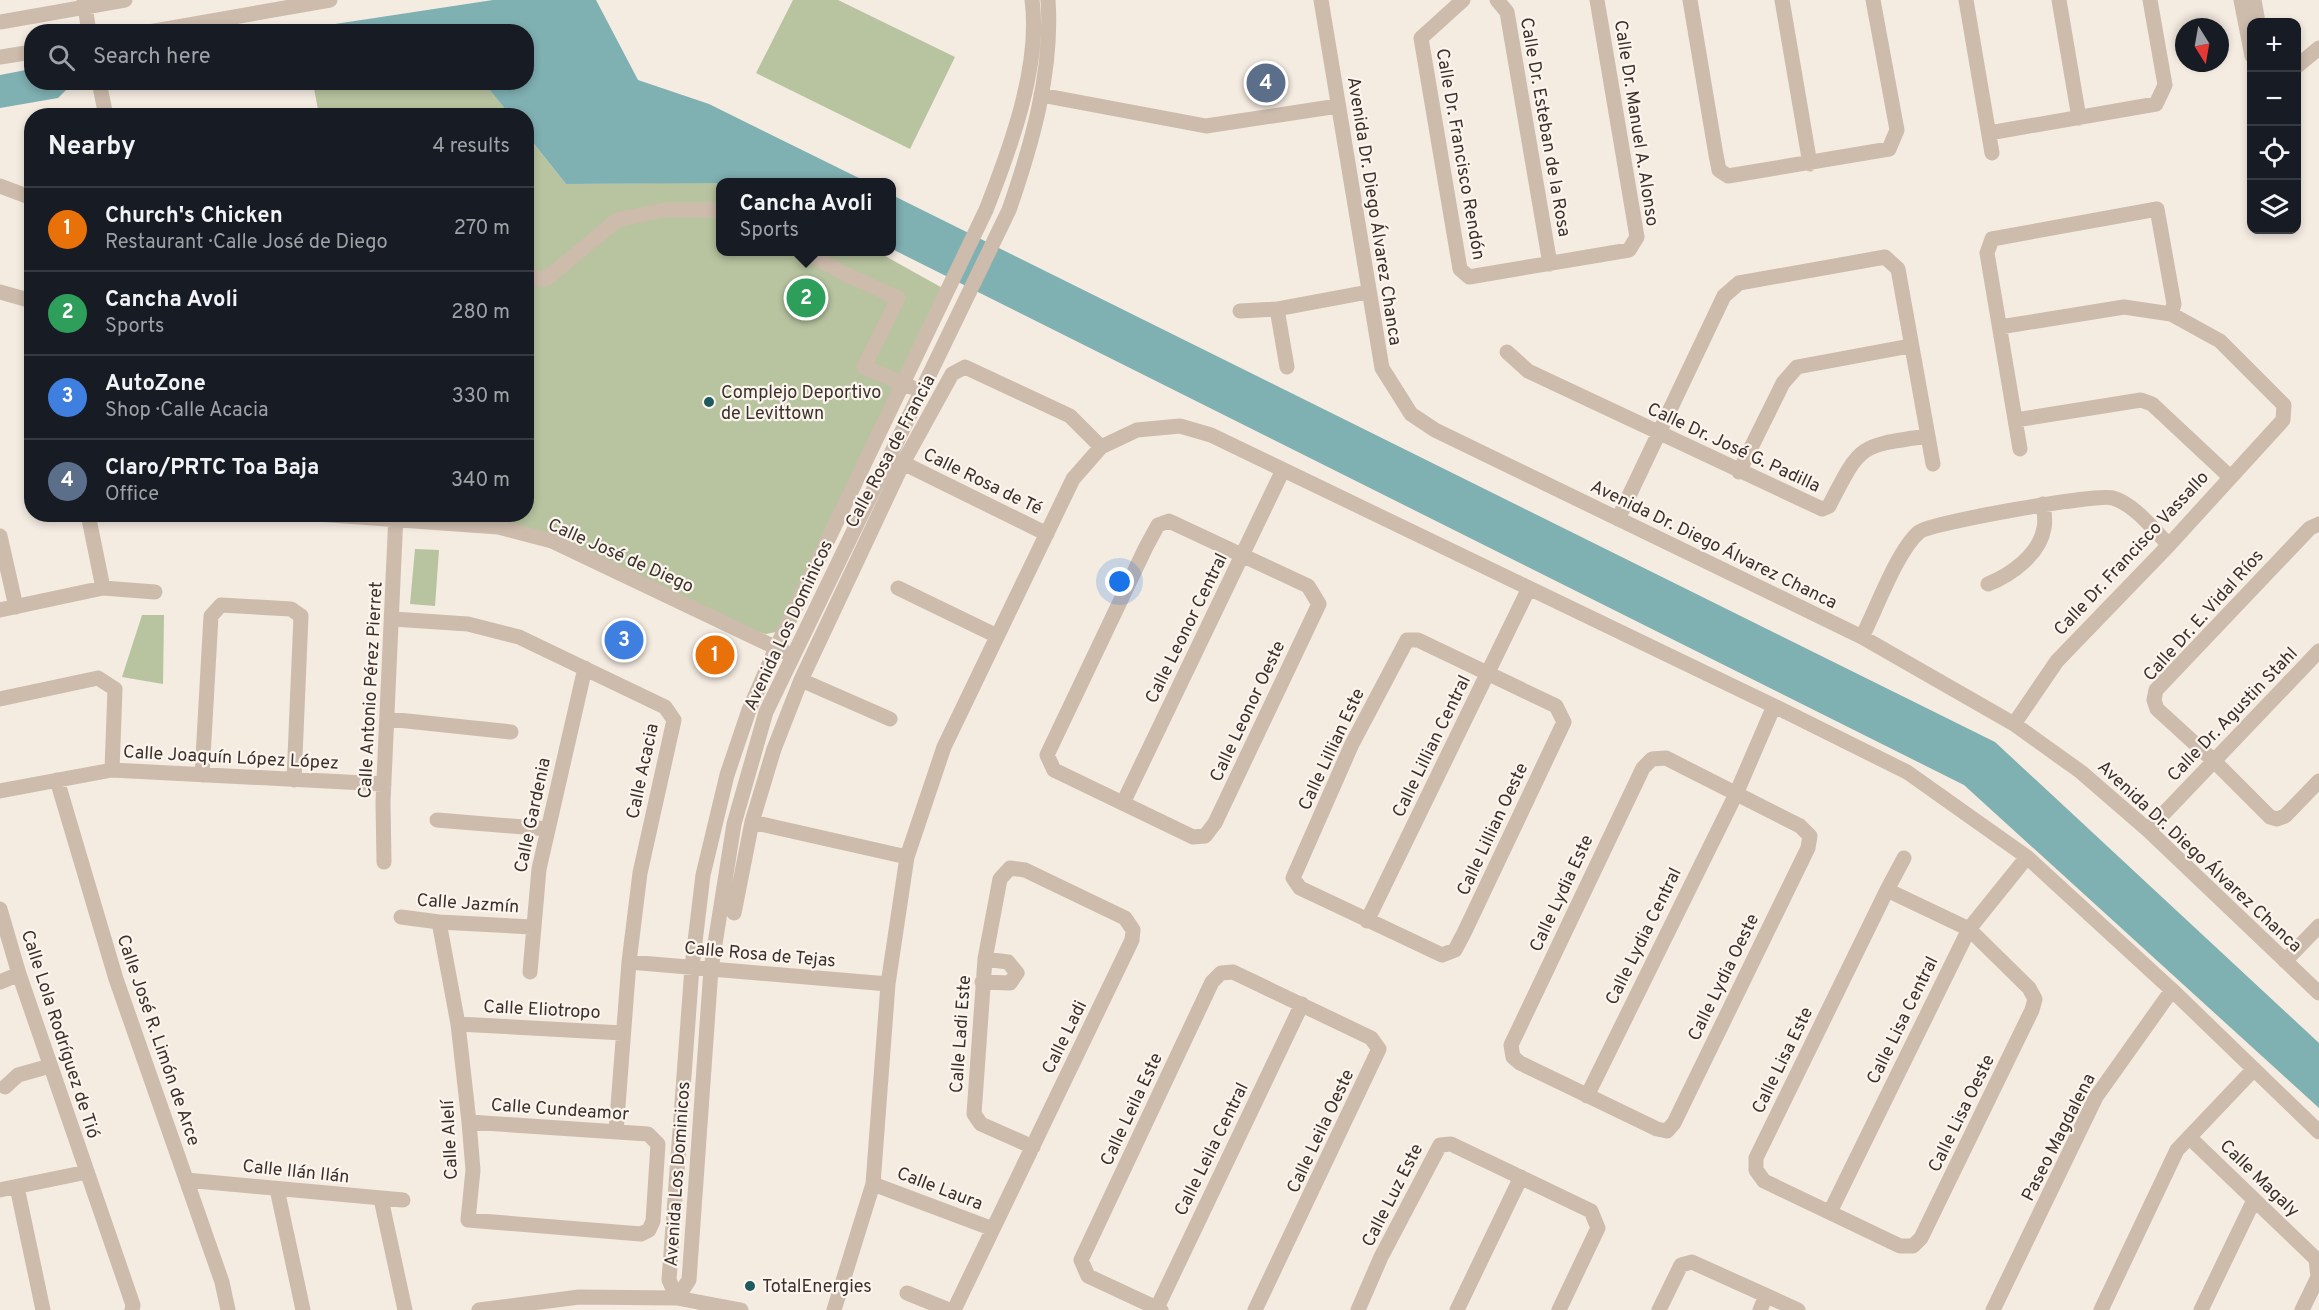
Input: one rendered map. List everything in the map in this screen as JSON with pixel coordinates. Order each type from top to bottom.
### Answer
[{"type":"street","points":[[0,22],[84,3],[125,0]]},
{"type":"street","points":[[194,24],[330,0]]},
{"type":"street","name":"Avenida Los Dominicos","points":[[678,1298],[669,1280],[692,967],[703,874],[727,775],[749,710],[776,648],[986,210],[1009,152],[1025,92],[1031,43],[1032,0]]},
{"type":"street","name":"Avenida Los Dominicos","points":[[678,1298],[689,1280],[711,969],[734,824],[766,712],[1009,210],[1027,157],[1041,95],[1049,20],[1048,0]]},
{"type":"street","name":"Avenida Dr. Diego Álvarez Chanca","points":[[1321,0],[1382,368],[1411,414],[1435,430],[1862,637],[2014,724],[2081,772],[2148,830],[2319,993]]},
{"type":"street","name":"Calle Dr. Francisco Rendón","points":[[1463,0],[1421,39],[1460,269],[1469,278],[1629,250]]},
{"type":"street","name":"Calle Dr. Esteban de la Rosa","points":[[1497,0],[1507,12],[1550,264]]},
{"type":"street","name":"Calle Dr. Manuel A. Alonso","points":[[1597,0],[1637,237],[1629,250]]},
{"type":"street","points":[[1690,0],[1719,170],[1728,176],[1889,149],[1896,130],[1874,0]]},
{"type":"street","points":[[1782,0],[1810,164]]},
{"type":"street","points":[[1966,0],[1992,153]]},
{"type":"street","points":[[2059,0],[2079,118]]},
{"type":"street","points":[[1989,133],[2156,104],[2165,86],[2150,0]]},
{"type":"street","points":[[2241,0],[2247,31]]},
{"type":"street","points":[[2254,0],[2257,18]]},
{"type":"street","points":[[84,3],[88,24]]},
{"type":"street","points":[[2301,63],[2319,48]]},
{"type":"street","points":[[0,57],[24,53]]},
{"type":"street","points":[[101,90],[104,108]]},
{"type":"street","points":[[1041,95],[1206,126],[1338,106]]},
{"type":"street","points":[[0,186],[24,195]]},
{"type":"street","points":[[2000,327],[2124,307],[2171,314],[2174,304],[2157,209],[1992,239],[1987,253],[2020,449]]},
{"type":"street","points":[[534,277],[546,279],[617,220],[664,210],[716,210]]},
{"type":"street","points":[[813,256],[843,273],[898,298],[864,368],[922,391]]},
{"type":"street","points":[[1618,519],[1724,296],[1739,283],[1885,257],[1898,269],[1933,464]]},
{"type":"street","points":[[0,292],[24,299]]},
{"type":"street","points":[[1240,311],[1277,309],[1368,292]]},
{"type":"street","points":[[1277,309],[1287,367]]},
{"type":"street","name":"Calle Dr. Francisco Vassallo","points":[[2014,724],[2057,661],[2169,545],[2229,476],[2283,420],[2284,405],[2220,341],[2171,314]]},
{"type":"street","points":[[1739,472],[1783,383],[1797,367],[1910,346]]},
{"type":"street","name":"Calle Dr. José G. Padilla","points":[[1507,352],[1528,371],[1822,509],[1829,506],[1854,457],[1883,442],[1928,436]]},
{"type":"street","name":"Calle Rosa de Francia","points":[[734,913],[752,822],[774,749],[801,680],[903,463],[952,374],[965,367],[1070,416],[1101,447]]},
{"type":"street","points":[[2016,420],[2141,400],[2152,404],[2229,476]]},
{"type":"street","points":[[834,1310],[873,1184],[888,984],[907,857],[944,747],[1073,479],[1101,447],[1137,430],[1180,426],[1211,435],[1907,772],[2027,857],[2172,990],[2319,1132]]},
{"type":"street","name":"Calle Rosa de Té","points":[[903,463],[1047,534]]},
{"type":"street","name":"Calle Leonor Central","points":[[1123,804],[1283,470]]},
{"type":"street","points":[[1862,637],[1906,546],[1920,531],[2043,504],[2111,497],[2130,507],[2169,545]]},
{"type":"street","points":[[1988,584],[2006,576],[2038,546],[2045,527],[2043,504]]},
{"type":"street","points":[[1123,804],[1054,770],[1047,755],[1146,547],[1158,525],[1169,521],[1243,555]]},
{"type":"street","points":[[90,522],[103,588]]},
{"type":"street","name":"Calle Antonio Pérez Pierret","points":[[384,862],[384,784],[396,522]]},
{"type":"street","name":"Calle José de Diego","points":[[502,522],[552,542],[792,656]]},
{"type":"street","name":"Calle Dr. E. Vidal Ríos","points":[[2319,524],[2310,528],[2156,690],[2154,700],[2157,709],[2270,817],[2277,819],[2285,816],[2319,781]]},
{"type":"street","points":[[0,536],[16,607]]},
{"type":"street","name":"Calle Leonor Oeste","points":[[1123,804],[1193,837],[1206,836],[1215,823],[1319,604],[1308,586],[1243,555]]},
{"type":"street","points":[[0,610],[103,588],[155,592]]},
{"type":"street","points":[[898,588],[997,636]]},
{"type":"street","name":"Calle Lillian Central","points":[[1367,921],[1529,588]]},
{"type":"street","points":[[202,775],[211,616],[221,605],[291,609],[301,616],[294,780]]},
{"type":"street","name":"Calle Acacia","points":[[393,619],[468,624],[519,637],[665,707],[674,720],[640,873],[629,962],[616,1132]]},
{"type":"street","name":"Calle Lillian Este","points":[[1367,921],[1300,888],[1293,878],[1352,744],[1407,640],[1419,640],[1489,673]]},
{"type":"street","name":"Calle Dr. Agustin Stahl","points":[[2148,830],[2319,651]]},
{"type":"street","name":"Calle Gardenia","points":[[530,972],[532,927],[548,829],[585,668]]},
{"type":"street","name":"Calle Lillian Oeste","points":[[1367,921],[1442,955],[1455,950],[1464,933],[1564,722],[1556,706],[1489,673]]},
{"type":"street","points":[[0,699],[98,678],[115,689],[112,770]]},
{"type":"street","points":[[801,680],[890,719]]},
{"type":"street","name":"Calle Lydia Central","points":[[1587,1096],[1736,794],[1774,706]]},
{"type":"street","points":[[388,719],[511,732]]},
{"type":"street","name":"Calle Lydia Este","points":[[1587,1096],[1520,1063],[1513,1057],[1511,1045],[1643,768],[1652,759],[1665,758],[1736,794]]},
{"type":"street","name":"Calle Joaquín López López","points":[[0,791],[112,770],[384,784]]},
{"type":"street","name":"Calle José R. Limón de Arce","points":[[57,780],[116,978],[222,1282],[228,1310]]},
{"type":"street","name":"Calle Lydia Oeste","points":[[1587,1096],[1657,1129],[1667,1131],[1674,1123],[1808,848],[1810,836],[1800,826],[1736,794]]},
{"type":"street","points":[[437,820],[548,829]]},
{"type":"street","points":[[752,822],[907,857]]},
{"type":"street","name":"Calle Lisa Central","points":[[1830,1212],[1969,929],[2027,857]]},
{"type":"street","name":"Calle Lisa Este","points":[[1830,1212],[1764,1181],[1756,1170],[1756,1158],[1904,858]]},
{"type":"street","name":"Calle Ladi","points":[[954,1310],[1132,940],[1132,930],[1125,918],[1025,870],[1010,868],[1000,879],[998,890]]},
{"type":"street","name":"Calle Ladi Este","points":[[998,890],[982,982],[974,1114],[981,1124],[1033,1147]]},
{"type":"street","points":[[1887,890],[1969,929]]},
{"type":"street","name":"Calle Lola Rodríguez de Tió","points":[[0,909],[19,974],[133,1305],[132,1310]]},
{"type":"street","name":"Calle Jazmín","points":[[401,917],[439,922],[532,927]]},
{"type":"street","name":"Calle Alelí","points":[[439,922],[458,1024],[469,1122],[473,1170],[468,1220],[641,1234],[649,1230],[653,1221],[658,1144],[648,1134]]},
{"type":"street","points":[[2285,961],[2319,926]]},
{"type":"street","name":"Calle Lisa Oeste","points":[[1830,1212],[1900,1245],[1913,1246],[1921,1238],[1982,1114],[2035,999],[2029,988],[1969,929]]},
{"type":"street","points":[[982,982],[1010,983],[1017,973],[1008,962],[985,959]]},
{"type":"street","name":"Calle Rosa de Tejas","points":[[629,962],[888,984]]},
{"type":"street","name":"Calle Leila Este","points":[[1158,1309],[1088,1276],[1081,1260],[1212,982],[1221,973],[1233,972],[1302,1004]]},
{"type":"street","points":[[0,982],[19,974]]},
{"type":"street","name":"Paseo Magdalena","points":[[1993,1310],[2096,1096],[2172,990]]},
{"type":"street","name":"Calle Leila Central","points":[[1158,1309],[1302,1004]]},
{"type":"street","name":"Calle Leila Oeste","points":[[1255,1310],[1379,1049],[1371,1038],[1302,1004]]},
{"type":"street","name":"Calle Eliotropo","points":[[458,1024],[623,1033]]},
{"type":"street","points":[[5,1087],[18,1075],[50,1066]]},
{"type":"street","points":[[2101,1310],[2177,1150],[2254,1069]]},
{"type":"street","name":"Calle Cundeamor","points":[[469,1122],[648,1134]]},
{"type":"street","name":"Calle Magaly","points":[[2189,1137],[2316,1258],[2318,1277],[2302,1310]]},
{"type":"street","name":"Calle Luz Este","points":[[1358,1310],[1382,1257],[1440,1145],[1451,1144],[1521,1177]]},
{"type":"street","points":[[0,1190],[87,1172]]},
{"type":"street","points":[[1457,1310],[1521,1177],[1591,1211],[1598,1228],[1559,1310]]},
{"type":"street","name":"Calle Ilán Ilán","points":[[186,1180],[403,1200]]},
{"type":"street","name":"Calle Laura","points":[[873,1184],[993,1229]]},
{"type":"street","points":[[17,1187],[44,1310]]},
{"type":"street","points":[[277,1189],[303,1310]]},
{"type":"street","points":[[381,1199],[405,1310]]},
{"type":"street","points":[[2201,1310],[2254,1200]]},
{"type":"street","points":[[1659,1310],[1681,1265],[1692,1262],[1797,1310]]},
{"type":"street","points":[[907,1293],[949,1310]]},
{"type":"street","points":[[1760,1310],[1766,1296]]},
{"type":"street","points":[[479,1310],[678,1298],[741,1310]]},
{"type":"green space","points":[[793,0],[838,0],[955,57],[910,149],[756,73]]},
{"type":"green space","points":[[314,90],[490,90],[504,108],[318,108]]},
{"type":"green space","name":"Complejo Deportivo de Levittown","points":[[534,144],[566,184],[716,182],[716,256],[885,256],[946,290],[776,632],[766,634],[750,629],[552,539],[446,522],[534,522]]},
{"type":"green space","points":[[415,549],[439,550],[435,606],[410,604]]},
{"type":"green space","points":[[142,615],[164,615],[163,684],[122,677]]},
{"type":"water","points":[[493,0],[596,0],[638,80],[709,104],[859,178],[716,178],[716,183],[566,184],[534,144],[534,108],[504,108],[490,90],[534,90],[534,24],[335,24]]},
{"type":"water","points":[[24,70],[24,90],[66,90],[58,98],[0,108],[0,75]]},
{"type":"water","points":[[896,197],[1995,742],[2319,1043],[2319,1108],[1964,785],[896,251]]},
{"type":"place","name":"Claro/PRTC Toa Baja","points":[[1266,83]]},
{"type":"place","name":"Cancha Avoli","points":[[806,298]]},
{"type":"place","name":"Complejo Deportivo de Levittown","points":[[709,402]]},
{"type":"place","name":"AutoZone","points":[[624,640]]},
{"type":"place","name":"Church's Chicken","points":[[715,655]]},
{"type":"place","name":"TotalEnergies","points":[[750,1286]]}]
